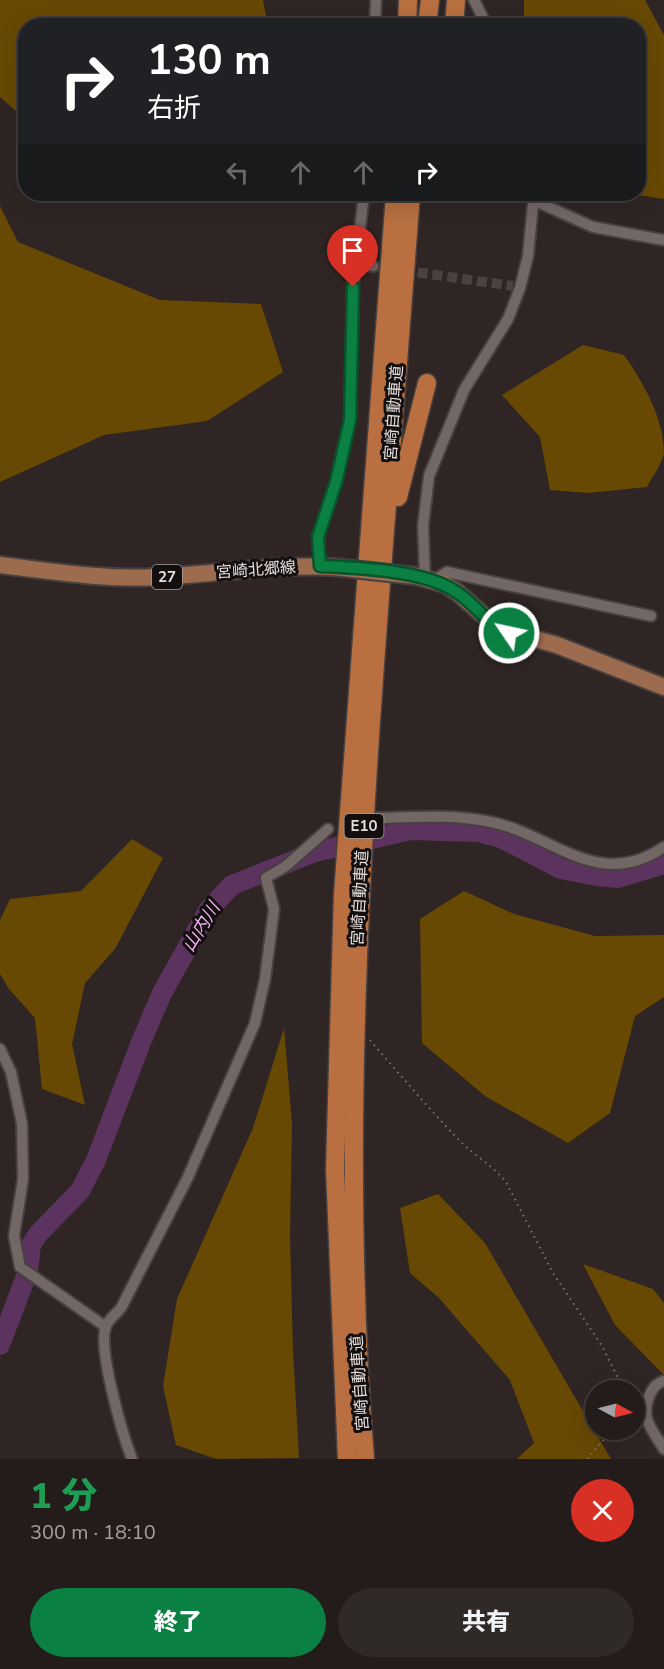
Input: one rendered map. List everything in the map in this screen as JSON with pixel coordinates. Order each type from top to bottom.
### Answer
[{"type":"highway","points":[[407,18],[408,0]]},
{"type":"highway","points":[[428,18],[430,0]]},
{"type":"highway","points":[[455,18],[456,0]]},
{"type":"highway","name":"宮崎自動車道","points":[[347,1459],[336,1168],[342,906],[354,720],[394,201]]},
{"type":"highway","name":"宮崎自動車道","points":[[365,1459],[356,1349],[352,1126],[356,971],[374,672],[410,201]]},
{"type":"highway","points":[[374,672],[384,636],[398,494],[427,383]]},
{"type":"main road","name":"宮崎北郷線","points":[[0,565],[105,577],[153,578],[295,566],[327,567],[425,578],[457,592],[499,629],[557,645],[664,687]]},
{"type":"street","points":[[375,18],[376,0]]},
{"type":"street","points":[[474,0],[483,18]]},
{"type":"street","points":[[327,567],[318,537],[336,482],[350,420],[356,263],[363,201]]},
{"type":"street","points":[[533,201],[528,256],[516,287],[508,319],[464,390],[436,452],[424,500],[425,578],[447,572],[651,616]]},
{"type":"street","points":[[541,201],[593,227],[664,240]]},
{"type":"street","points":[[356,263],[373,266]]},
{"type":"street","points":[[376,818],[445,816],[492,822],[517,830],[570,855],[605,864],[641,860],[664,847]]},
{"type":"street","points":[[132,1459],[122,1434],[105,1353],[106,1327],[121,1308],[188,1177],[255,1023],[274,909],[267,878],[286,866],[328,829]]},
{"type":"street","points":[[0,1049],[16,1091],[22,1124],[23,1179],[14,1236],[20,1267],[106,1327]]},
{"type":"street","points":[[664,1381],[653,1387],[645,1407],[645,1418],[664,1449]]},
{"type":"path","points":[[369,1038],[435,1115],[476,1157],[498,1172],[506,1182],[553,1273],[602,1346],[619,1380]]},
{"type":"path","points":[[587,1459],[603,1440]]},
{"type":"shaded area","points":[[0,0],[263,0],[267,18],[18,18],[18,113],[0,97]]},
{"type":"shaded area","points":[[524,0],[645,0],[664,35],[664,199],[646,196],[646,18],[524,18]]},
{"type":"shaded area","points":[[0,206],[18,242],[160,300],[261,304],[283,372],[207,421],[104,435],[0,482]]},
{"type":"shaded area","points":[[583,345],[624,355],[651,401],[660,427],[664,453],[647,487],[588,493],[550,490],[540,437],[502,395]]},
{"type":"shaded area","points":[[132,839],[163,858],[115,949],[85,983],[72,1044],[85,1105],[42,1089],[35,1018],[9,989],[0,974],[0,920],[10,899],[81,891]]},
{"type":"shaded area","points":[[464,891],[514,914],[595,936],[664,935],[664,997],[635,1016],[610,1113],[568,1143],[485,1096],[422,1043],[420,919]]},
{"type":"shaded area","points":[[284,1028],[292,1124],[290,1236],[299,1458],[216,1459],[176,1445],[163,1386],[177,1299],[253,1128]]},
{"type":"shaded area","points":[[438,1194],[485,1243],[585,1414],[585,1440],[600,1440],[611,1459],[517,1459],[534,1443],[510,1380],[439,1298],[410,1273],[400,1208]]},
{"type":"shaded area","points":[[583,1264],[653,1289],[664,1303],[664,1375],[615,1325]]},
{"type":"waterway","name":"山内川","points":[[0,1345],[28,1271],[31,1245],[38,1234],[80,1191],[96,1160],[162,993],[209,909],[232,885],[315,852],[411,830],[479,832],[501,838],[561,869],[596,876],[618,878],[664,864]]},
{"type":"tunnel","points":[[373,266],[513,286]]},
{"type":"route","points":[[353,287],[350,420],[336,482],[318,537],[320,566],[434,580],[457,592],[499,629],[509,633]]}]
